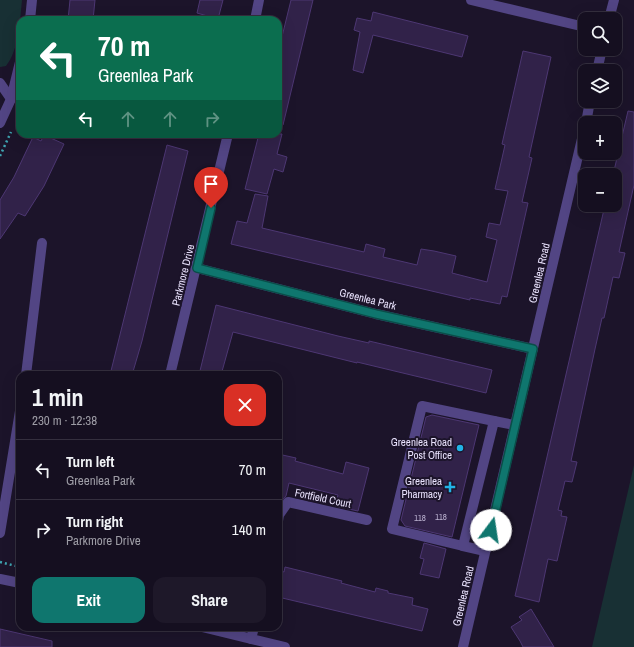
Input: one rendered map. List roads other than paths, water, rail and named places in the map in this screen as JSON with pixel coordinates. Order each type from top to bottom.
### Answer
[{"type":"street","points":[[30,16],[32,0]]},
{"type":"street","points":[[256,16],[259,0]]},
{"type":"street","points":[[471,0],[578,25]]},
{"type":"street","points":[[611,12],[614,0]]},
{"type":"street","points":[[0,123],[11,99],[16,78]]},
{"type":"street","points":[[0,83],[11,99]]},
{"type":"street","name":"Parkmore Drive","points":[[171,371],[227,138]]},
{"type":"street","name":"Greenlea Road","points":[[463,647],[578,154]]},
{"type":"street","points":[[26,371],[42,243]]},
{"type":"street","name":"Greenlea Park","points":[[197,268],[376,314],[533,349]]},
{"type":"street","points":[[485,551],[392,529],[422,406],[514,425]]},
{"type":"street","points":[[463,546],[494,421]]},
{"type":"street","points":[[0,533],[16,435]]},
{"type":"street","name":"Fortfield Court","points":[[282,510],[288,502],[367,520]]},
{"type":"street","points":[[0,579],[16,583]]},
{"type":"street","points":[[218,631],[285,647]]},
{"type":"street","points":[[251,639],[253,631]]},
{"type":"place","name":"Greenlea Road Post Office","points":[[460,448]]},
{"type":"place","name":"Greenlea Pharmacy","points":[[450,487]]}]
